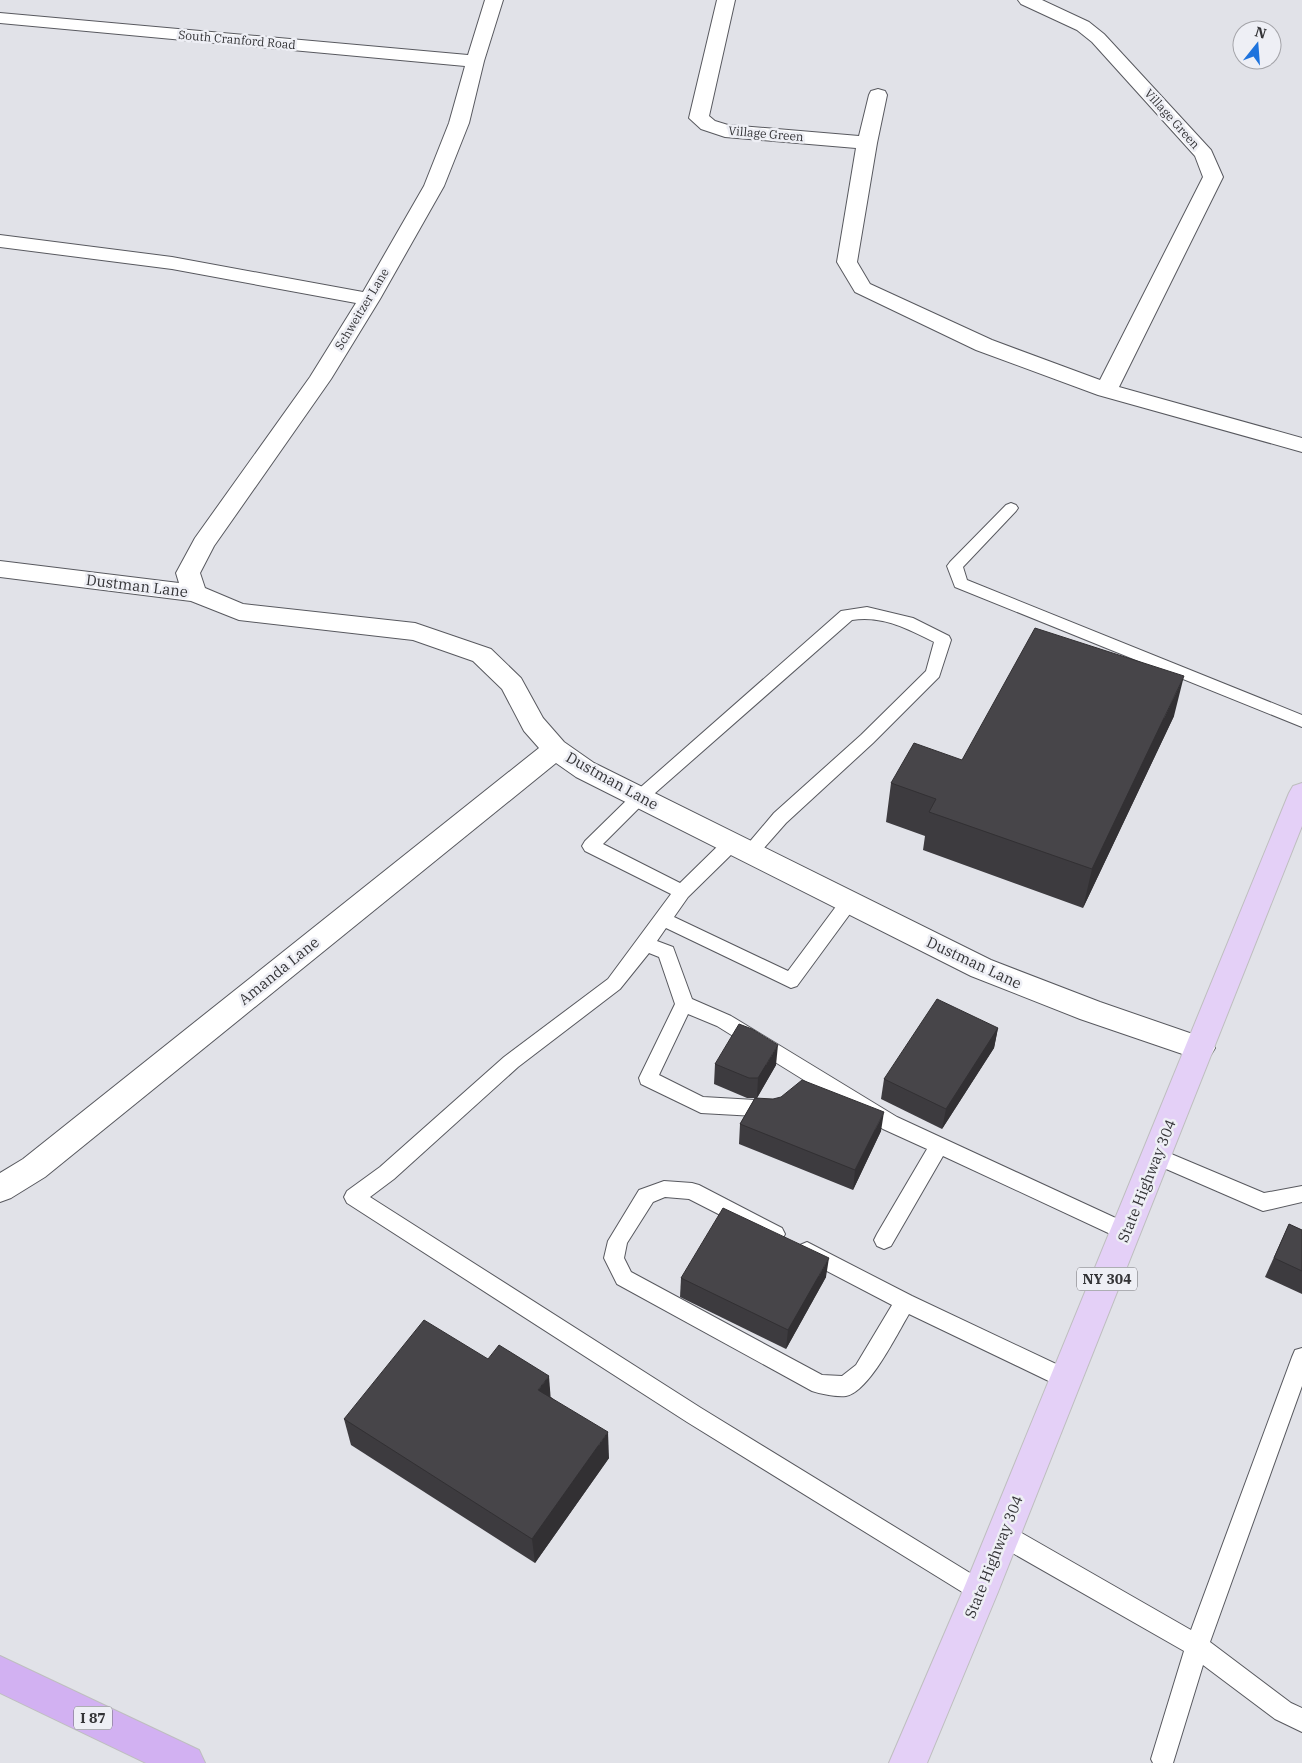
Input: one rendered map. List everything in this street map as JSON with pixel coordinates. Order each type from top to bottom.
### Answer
[{"type":"highway","name":"I 87","points":[[0,1674],[186,1763]]},
{"type":"main road","name":"State Highway 304","points":[[908,1763],[980,1592],[1302,793]]},
{"type":"street","name":"Schweitzer Lane","points":[[195,593],[188,573],[203,544],[320,379],[370,299],[434,186],[459,123],[475,61],[494,0]]},
{"type":"street","name":"Village Green","points":[[726,0],[698,118],[708,125],[725,131],[867,144]]},
{"type":"street","name":"Village Green","points":[[1027,0],[1083,26],[1098,38],[1204,154],[1212,177],[1106,390]]},
{"type":"street","name":"South Cranford Road","points":[[0,18],[475,61]]},
{"type":"street","points":[[878,94],[867,144],[847,262],[862,288],[984,345],[1106,390],[1302,446]]},
{"type":"street","points":[[0,241],[172,263],[370,299]]},
{"type":"street","name":"Dustman Lane","points":[[0,569],[195,593],[239,612],[415,632],[482,655],[512,684],[533,724],[556,749],[585,770],[981,968],[1042,994],[1118,1022],[1200,1048]]},
{"type":"street","name":"Amanda Lane","points":[[0,1189],[34,1168],[556,749]]},
{"type":"lane","points":[[1011,508],[955,566],[960,583],[1302,720]]},
{"type":"lane","points":[[682,892],[591,846],[640,797],[847,615],[867,612],[907,622],[943,640],[933,673],[867,739],[780,818],[682,892],[614,984],[510,1062],[387,1173],[354,1197],[694,1416],[980,1592]]},
{"type":"lane","points":[[663,919],[791,981],[849,902]]},
{"type":"lane","points":[[645,944],[667,952],[684,1004],[648,1078],[701,1105],[772,1110],[799,1087]]},
{"type":"lane","points":[[684,1004],[724,1021],[799,1087],[890,1123],[1126,1232]]},
{"type":"lane","points":[[884,1240],[939,1146]]},
{"type":"lane","points":[[1157,1156],[1262,1202],[1302,1194]]},
{"type":"lane","points":[[905,1302],[863,1372],[846,1386],[819,1384],[624,1278],[614,1258],[618,1241],[646,1196],[664,1189],[692,1191],[905,1302],[1066,1379]]},
{"type":"lane","points":[[1163,1759],[1197,1646],[1302,1357]]},
{"type":"lane","points":[[1003,1535],[1197,1646],[1283,1711],[1302,1720]]},
{"type":"building","points":[[1035,628],[1184,676],[1092,869],[929,812],[936,799],[891,783],[914,743],[962,760]]},
{"type":"building","points":[[937,999],[998,1028],[946,1109],[884,1079]]},
{"type":"building","points":[[739,1024],[752,1029],[778,1045],[758,1078],[749,1078],[715,1064]]},
{"type":"building","points":[[802,1080],[884,1112],[855,1170],[740,1124],[755,1098],[773,1099],[781,1097]]},
{"type":"building","points":[[723,1208],[829,1258],[788,1330],[681,1278]]},
{"type":"building","points":[[1289,1224],[1302,1230],[1302,1271],[1274,1258]]},
{"type":"building","points":[[424,1320],[488,1359],[499,1345],[549,1376],[538,1390],[608,1432],[532,1539],[344,1419]]}]
